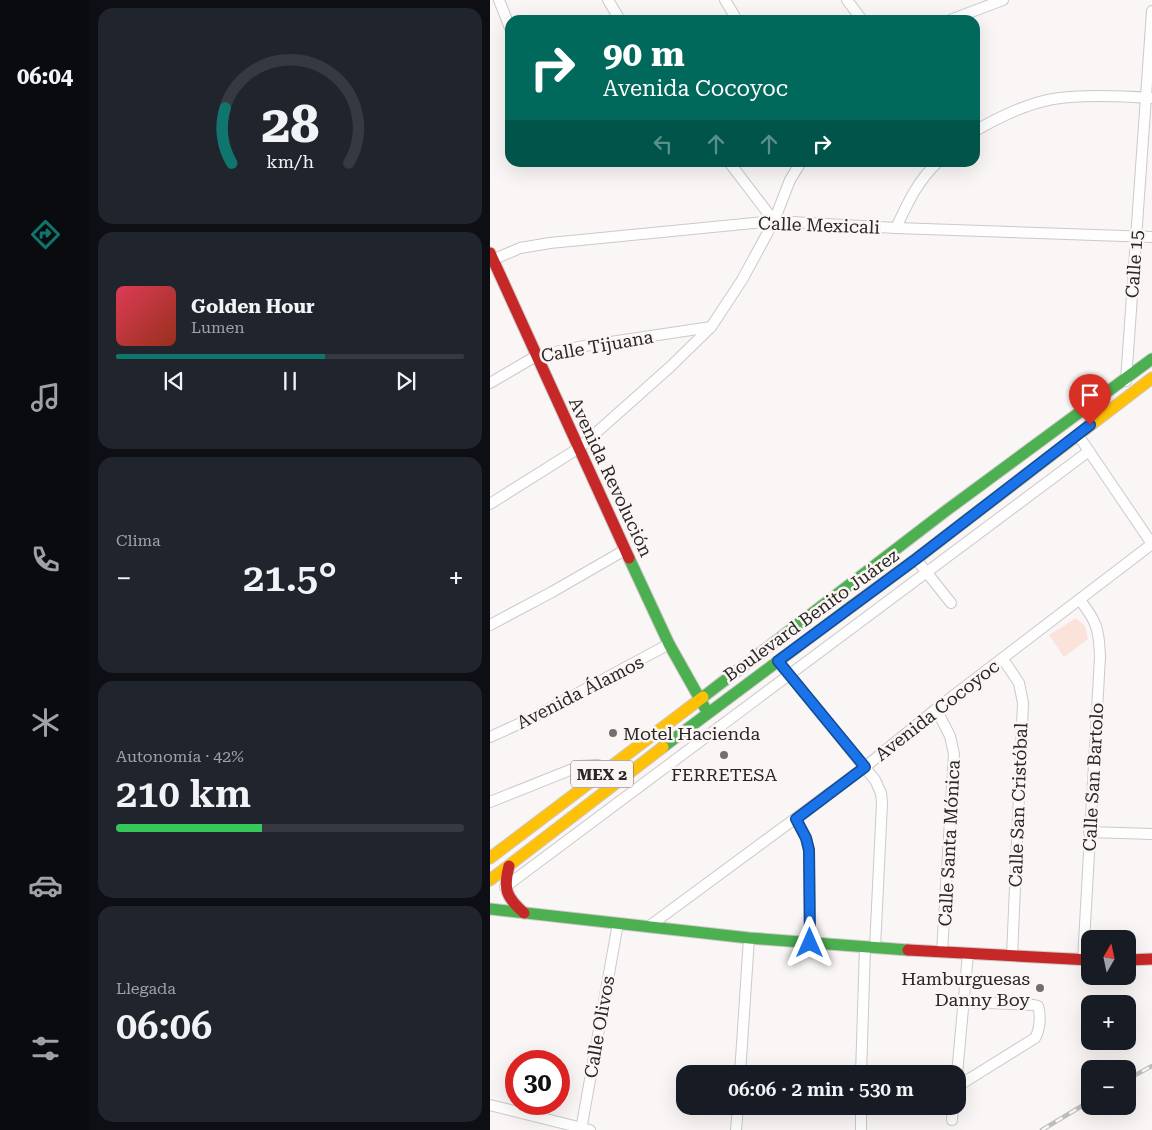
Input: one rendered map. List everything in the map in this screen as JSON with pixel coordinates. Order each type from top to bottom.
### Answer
[{"type":"main road","name":"Avenida Revolución","points":[[491,257],[669,644],[708,712]]},
{"type":"main road","name":"Boulevard Benito Juárez","points":[[494,855],[700,700],[947,510],[1152,359]]},
{"type":"main road","name":"Boulevard Benito Juárez","points":[[490,880],[708,712],[916,559],[1152,378]]},
{"type":"main road","points":[[490,868],[494,855]]},
{"type":"main road","points":[[509,866],[505,881],[506,892],[512,904],[524,912]]},
{"type":"main road","points":[[490,909],[748,938],[870,948],[1081,960]]},
{"type":"main road","points":[[1136,960],[1152,959]]},
{"type":"street","points":[[499,0],[505,15]]},
{"type":"street","points":[[608,0],[617,15]]},
{"type":"street","points":[[725,0],[734,15]]},
{"type":"street","points":[[847,0],[858,15]]},
{"type":"street","points":[[959,15],[981,3],[1003,0]]},
{"type":"street","name":"Calle 15","points":[[1125,397],[1135,236],[1149,98],[1152,10]]},
{"type":"street","points":[[980,128],[1000,117],[1027,106],[1052,99],[1077,97],[1149,98]]},
{"type":"street","points":[[732,167],[774,221]]},
{"type":"street","points":[[490,504],[579,448],[670,367],[711,327],[742,280],[774,221],[790,180],[798,167]]},
{"type":"street","points":[[896,228],[909,200],[932,167]]},
{"type":"street","name":"Calle Mexicali","points":[[491,257],[520,248],[550,243],[774,221],[896,228],[1152,237]]},
{"type":"street","name":"Calle Tijuana","points":[[490,383],[536,356],[584,346],[711,327]]},
{"type":"street","points":[[1078,435],[1152,544]]},
{"type":"street","points":[[506,887],[788,674],[1089,451]]},
{"type":"street","name":"Avenida Cocoyoc","points":[[648,927],[865,767],[936,708],[1152,544]]},
{"type":"street","points":[[490,625],[625,550]]},
{"type":"street","points":[[916,559],[951,603]]},
{"type":"street","name":"Calle San Bartolo","points":[[1080,600],[1094,618],[1099,643],[1089,832],[1087,930]]},
{"type":"street","name":"Avenida Álamos","points":[[490,737],[572,698],[669,644]]},
{"type":"street","name":"Calle San Cristóbal","points":[[1003,659],[1019,683],[1023,703],[1012,956]]},
{"type":"street","points":[[778,661],[879,786],[882,803],[862,1065]]},
{"type":"street","name":"Calle Santa Mónica","points":[[936,708],[950,736],[954,754],[942,952]]},
{"type":"street","points":[[708,712],[720,727]]},
{"type":"street","points":[[490,802],[580,766],[598,765],[607,770]]},
{"type":"street","points":[[796,819],[806,838],[809,850],[810,943]]},
{"type":"street","points":[[1089,832],[1152,834]]},
{"type":"street","name":"Calle Olivos","points":[[584,1129],[618,923]]},
{"type":"street","points":[[741,1065],[748,938]]},
{"type":"street","points":[[957,1065],[968,954]]},
{"type":"street","points":[[964,1002],[1038,1006],[1039,1010],[1039,1027],[1035,1038],[966,1081]]},
{"type":"street","points":[[490,1105],[584,1129]]},
{"type":"street","points":[[736,1130],[737,1115]]},
{"type":"street","points":[[861,1115],[861,1130]]},
{"type":"street","points":[[952,1115],[952,1120]]},
{"type":"shaded area","points":[[1076,618],[1085,626],[1088,639],[1064,657],[1049,635]]},
{"type":"railway","points":[[1136,1075],[1152,1066]]},
{"type":"railway","points":[[1042,1130],[1081,1106]]},
{"type":"traffic: fast","points":[[703,697],[947,510],[1152,359]]},
{"type":"traffic: fast","points":[[629,558],[669,644],[705,708]]},
{"type":"traffic: fast","points":[[663,747],[852,606]]},
{"type":"traffic: fast","points":[[490,909],[749,938],[908,950]]},
{"type":"traffic: slow","points":[[852,606],[1152,378]]},
{"type":"traffic: slow","points":[[490,858],[703,697]]},
{"type":"traffic: slow","points":[[490,880],[663,747]]},
{"type":"traffic: jam","points":[[490,253],[629,558]]},
{"type":"traffic: jam","points":[[509,866],[506,887],[513,902],[524,913]]},
{"type":"traffic: jam","points":[[908,950],[1081,960]]},
{"type":"traffic: jam","points":[[1136,960],[1152,959]]},
{"type":"place","name":"Motel Hacienda","points":[[613,733]]},
{"type":"place","name":"FERRETESA","points":[[724,755]]},
{"type":"place","name":"Hamburguesas Danny Boy","points":[[1040,988]]},
{"type":"route","points":[[810,943],[811,864],[806,838],[796,819],[865,767],[778,661],[916,559],[1090,425]]}]
